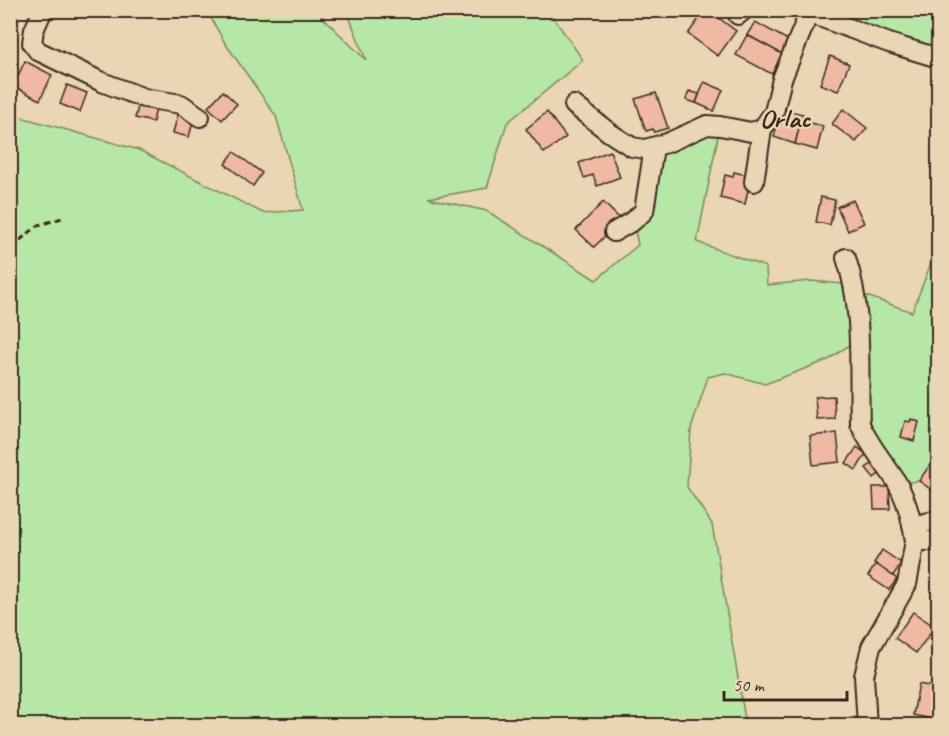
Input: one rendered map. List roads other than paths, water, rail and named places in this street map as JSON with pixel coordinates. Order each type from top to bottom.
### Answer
[{"type":"street","points":[[43,10],[34,30],[32,43],[38,51],[102,82],[144,98],[181,104],[200,117]]},
{"type":"street","points":[[754,182],[762,129],[774,112],[782,79],[807,12],[889,43],[939,58]]},
{"type":"street","points":[[574,105],[632,147],[645,149],[707,125],[751,132],[762,129]]},
{"type":"street","points":[[614,232],[644,212],[654,147]]},
{"type":"street","points":[[846,258],[854,285],[858,315],[860,424],[866,438],[897,484],[914,533],[907,584],[871,647],[864,676],[867,726]]},
{"type":"street","points":[[914,533],[939,520]]},
{"type":"street","points":[[914,533],[939,541]]},
{"type":"waterway","points":[[10,16],[13,10]]},
{"type":"district","name":"Orlac","points":[[785,118]]}]
